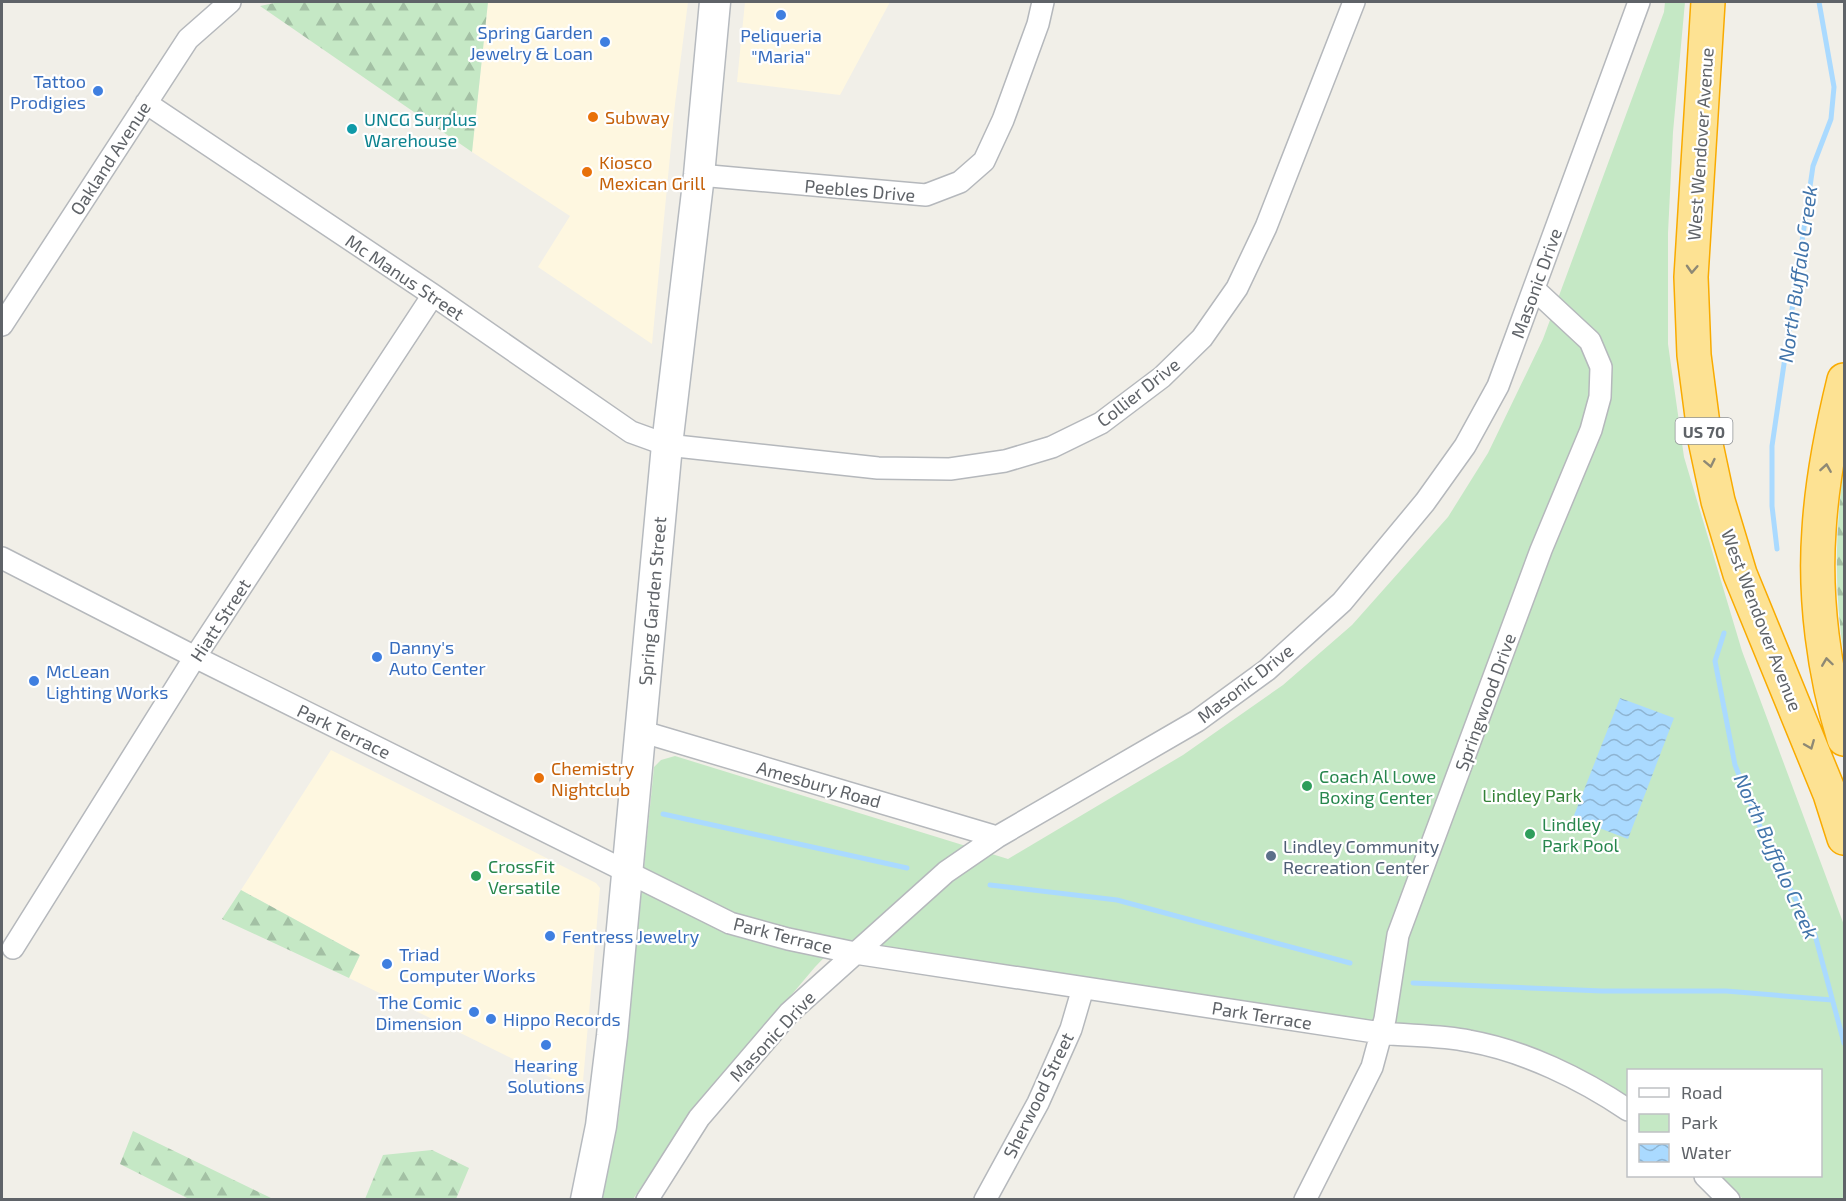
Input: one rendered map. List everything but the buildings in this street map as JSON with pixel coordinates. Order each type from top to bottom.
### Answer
[{"type":"highway","name":"West Wendover Avenue","points":[[1708,2],[1691,277],[1694,355],[1705,440],[1718,501],[1740,574],[1830,794],[1845,838]]},
{"type":"highway","points":[[1706,56],[1722,2]]},
{"type":"highway","points":[[1845,380],[1831,435],[1824,479],[1818,531],[1818,579],[1829,673],[1845,739]]},
{"type":"main road","name":"Spring Garden Street","points":[[586,1200],[601,1126],[612,1036],[667,445],[699,175],[715,2]]},
{"type":"street","name":"Oakland Avenue","points":[[2,325],[188,39],[230,2]]},
{"type":"street","name":"Peebles Drive","points":[[699,175],[926,195],[960,182],[984,161],[1003,120],[1038,24],[1043,2]]},
{"type":"street","name":"Collier Drive","points":[[667,445],[878,468],[950,469],[1015,459],[1052,447],[1101,423],[1162,377],[1202,338],[1237,288],[1266,227],[1354,2]]},
{"type":"street","name":"Masonic Drive","points":[[647,1200],[699,1118],[789,1013],[855,953],[946,872],[997,837],[1197,721],[1267,670],[1342,602],[1425,502],[1465,446],[1497,386],[1639,3]]},
{"type":"street","name":"Mc Manus Street","points":[[146,103],[433,295],[631,432],[667,445]]},
{"type":"street","name":"Springwood Drive","points":[[1305,1200],[1372,1067],[1381,1033],[1398,934],[1541,550],[1591,430],[1600,397],[1601,367],[1590,341],[1534,290]]},
{"type":"street","name":"Hiatt Street","points":[[14,948],[195,657],[433,295]]},
{"type":"street","name":"Park Terrace","points":[[2,558],[195,657],[730,923],[788,939],[855,953],[1381,1033],[1469,1041],[1514,1054],[1574,1077],[1627,1109]]},
{"type":"street","name":"Amesbury Road","points":[[640,731],[997,837]]},
{"type":"street","name":"Sherwood Street","points":[[985,1200],[1038,1103],[1071,1029],[1083,988]]},
{"type":"street","points":[[1706,1177],[1730,1200]]},
{"type":"shaded area","points":[[488,2],[688,2],[675,104],[652,344],[538,267],[570,216],[472,152]]},
{"type":"shaded area","points":[[745,2],[890,2],[840,95],[737,82]]},
{"type":"shaded area","points":[[331,750],[596,883],[600,888],[582,1093],[349,978],[360,955],[241,890]]},
{"type":"green space","points":[[279,2],[488,2],[472,152],[260,6]]},
{"type":"green space","name":"Lindley Park","points":[[1665,2],[1685,2],[1673,132],[1668,233],[1668,344],[1684,457],[1742,651],[1844,925],[1844,1199],[1743,1199],[1720,1177],[1822,1177],[1822,1069],[1627,1069],[1627,1100],[1464,1033],[1151,990],[840,941],[815,967],[691,1114],[633,1199],[601,1200],[619,1116],[654,767],[661,760],[675,756],[1008,859],[1183,755],[1283,685],[1352,625],[1448,517],[1488,453],[1543,339],[1664,12]]},
{"type":"green space","points":[[1844,467],[1844,656],[1837,562]]},
{"type":"green space","points":[[241,890],[360,955],[349,978],[222,919]]},
{"type":"green space","points":[[133,1131],[273,1199],[189,1199],[120,1164]]},
{"type":"green space","points":[[432,1150],[469,1168],[456,1199],[365,1199],[383,1155]]},
{"type":"water","points":[[1620,698],[1674,718],[1628,839],[1573,818]]},
{"type":"waterway","name":"North Buffalo Creek","points":[[1777,549],[1772,506],[1772,446],[1813,166],[1831,119],[1834,87],[1819,2]]},
{"type":"waterway","name":"North Buffalo Creek","points":[[1724,633],[1715,661],[1735,765],[1770,851],[1815,935],[1844,1043]]},
{"type":"waterway","points":[[663,814],[907,868]]},
{"type":"waterway","points":[[990,885],[1117,900],[1350,963]]},
{"type":"waterway","points":[[1413,983],[1602,991],[1726,991],[1832,1000]]},
{"type":"place","name":"Peliqueria \"Maria\"","points":[[781,15]]},
{"type":"place","name":"Spring Garden Jewelry & Loan","points":[[605,42]]},
{"type":"place","name":"Tattoo Prodigies","points":[[98,91]]},
{"type":"place","name":"Subway","points":[[593,117]]},
{"type":"place","name":"UNCG Surplus Warehouse","points":[[352,129]]},
{"type":"place","name":"Kiosco Mexican Grill","points":[[587,172]]},
{"type":"place","name":"Danny's Auto Center","points":[[377,657]]},
{"type":"place","name":"McLean Lighting Works","points":[[34,681]]},
{"type":"place","name":"Chemistry Nightclub","points":[[539,778]]},
{"type":"place","name":"Coach Al Lowe Boxing Center","points":[[1307,786]]},
{"type":"place","name":"Lindley Park Pool","points":[[1530,834]]},
{"type":"place","name":"Lindley Community Recreation Center","points":[[1271,856]]},
{"type":"place","name":"CrossFit Versatile","points":[[476,876]]},
{"type":"place","name":"Fentress Jewelry","points":[[550,936]]},
{"type":"place","name":"Triad Computer Works","points":[[387,964]]},
{"type":"place","name":"The Comic Dimension","points":[[474,1012]]},
{"type":"place","name":"Hippo Records","points":[[491,1019]]},
{"type":"place","name":"Hearing Solutions","points":[[546,1045]]}]
